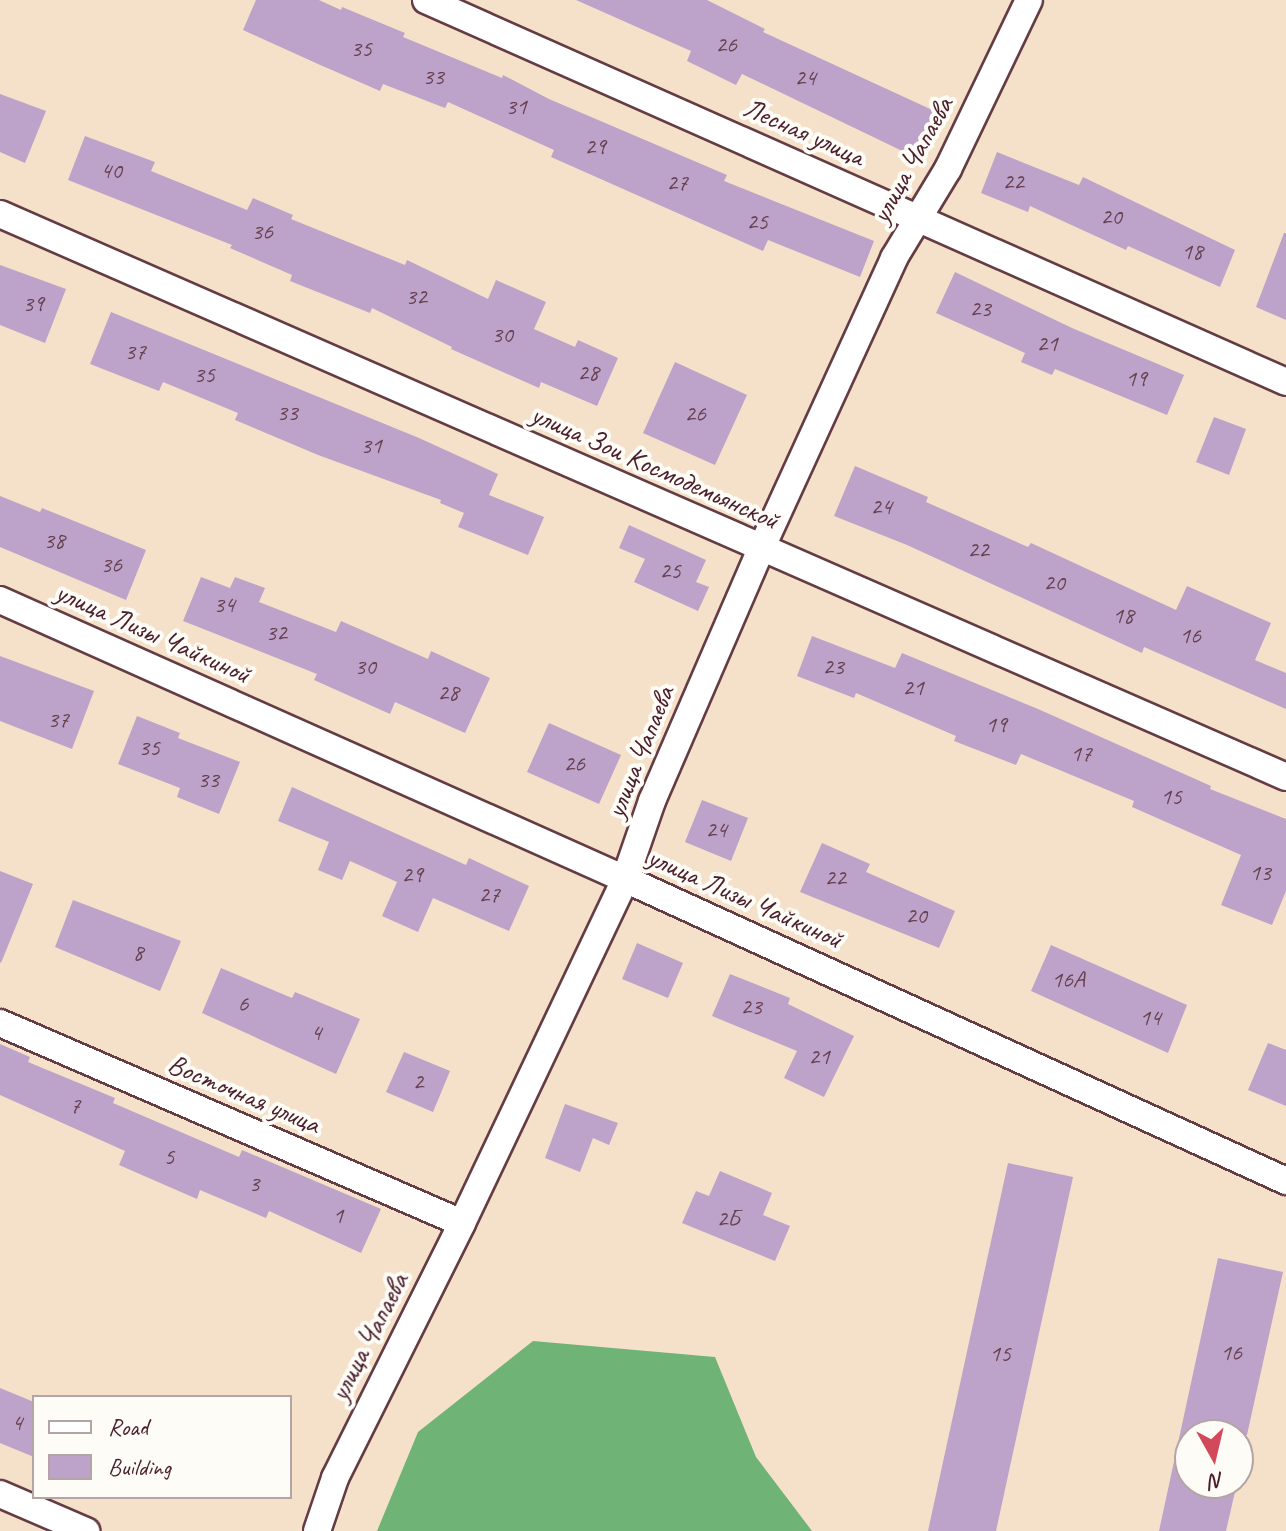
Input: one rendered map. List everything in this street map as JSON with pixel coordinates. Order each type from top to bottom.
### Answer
[{"type":"street","name":"Лесная улица","points":[[426,0],[1286,382]]},
{"type":"street","name":"улица Чапаева","points":[[317,1531],[335,1478],[462,1223],[625,879],[652,801],[761,549],[894,258],[948,169],[1029,0]]},
{"type":"street","name":"улица Зои Космодемьянской","points":[[0,214],[1286,777]]},
{"type":"street","name":"улица Лизы Чайкиной","points":[[0,600],[625,879],[1286,1181]]},
{"type":"street","name":"Восточная улица","points":[[0,1023],[462,1223]]},
{"type":"street","points":[[0,1494],[86,1531]]},
{"type":"green space","points":[[533,1341],[715,1357],[756,1457],[812,1531],[377,1531],[418,1432]]},
{"type":"building","points":[[256,0],[319,0],[341,10],[342,7],[405,33],[403,37],[502,78],[503,75],[549,99],[727,175],[724,181],[874,241],[860,277],[768,240],[763,251],[551,157],[554,150],[448,102],[445,108],[383,84],[380,91],[243,30]]},
{"type":"building","points":[[576,0],[707,0],[765,29],[763,32],[941,114],[921,160],[742,74],[736,85],[687,61],[691,51]]},
{"type":"building","points":[[0,94],[46,111],[25,163],[0,152]]},
{"type":"building","points":[[85,136],[155,162],[151,171],[247,210],[253,198],[293,215],[291,219],[405,265],[407,260],[488,299],[496,280],[546,302],[534,329],[575,347],[578,340],[618,358],[597,406],[541,382],[539,388],[451,349],[372,308],[370,313],[290,281],[292,275],[230,248],[232,245],[68,180]]},
{"type":"building","points":[[997,152],[1079,185],[1083,177],[1235,250],[1220,287],[1128,246],[1126,250],[1030,206],[1028,212],[981,193]]},
{"type":"building","points":[[1286,233],[1286,320],[1256,307]]},
{"type":"building","points":[[0,265],[66,289],[45,343],[0,325]]},
{"type":"building","points":[[955,272],[1072,328],[1184,375],[1167,415],[1055,369],[1052,375],[1021,362],[1025,353],[936,313]]},
{"type":"building","points":[[111,312],[419,438],[498,474],[489,495],[544,517],[528,555],[458,527],[464,513],[440,503],[441,500],[318,455],[235,420],[238,413],[163,382],[159,391],[90,364]]},
{"type":"building","points":[[675,362],[747,395],[715,465],[643,433]]},
{"type":"building","points":[[1214,417],[1246,429],[1229,475],[1196,462]]},
{"type":"building","points":[[855,466],[928,497],[926,502],[1028,547],[1031,543],[1176,610],[1187,586],[1271,623],[1255,660],[1286,673],[1286,709],[1144,647],[1142,653],[907,545],[834,516]]},
{"type":"building","points":[[0,496],[40,512],[42,508],[146,550],[126,600],[0,547]]},
{"type":"building","points":[[629,525],[706,560],[696,582],[709,587],[698,611],[634,582],[645,559],[619,548]]},
{"type":"building","points":[[201,577],[230,588],[235,577],[265,588],[259,602],[336,632],[341,621],[428,659],[431,651],[490,678],[465,733],[395,702],[390,714],[314,680],[317,674],[183,621]]},
{"type":"building","points":[[812,636],[895,668],[902,653],[1038,709],[1211,786],[1210,789],[1286,819],[1286,891],[1272,925],[1221,905],[1241,855],[1132,807],[1134,801],[1021,754],[1016,765],[954,741],[956,736],[856,693],[854,698],[797,676]]},
{"type":"building","points":[[0,656],[94,691],[72,749],[0,721]]},
{"type":"building","points":[[137,716],[180,733],[178,738],[240,762],[219,814],[177,797],[180,788],[118,764]]},
{"type":"building","points":[[549,723],[621,755],[599,804],[527,772]]},
{"type":"building","points":[[292,787],[466,865],[469,858],[529,886],[509,931],[433,898],[418,932],[382,916],[397,882],[350,861],[342,880],[318,870],[329,842],[278,821]]},
{"type":"building","points":[[702,800],[748,818],[731,861],[685,842]]},
{"type":"building","points":[[822,843],[870,864],[866,872],[955,911],[939,948],[800,892]]},
{"type":"building","points":[[0,871],[33,884],[1,963],[0,962]]},
{"type":"building","points":[[73,900],[181,941],[160,991],[55,947]]},
{"type":"building","points":[[637,943],[683,963],[668,998],[622,979]]},
{"type":"building","points":[[1051,945],[1187,1005],[1168,1053],[1031,991]]},
{"type":"building","points":[[221,968],[292,998],[295,992],[360,1019],[336,1074],[202,1013]]},
{"type":"building","points":[[730,974],[790,998],[788,1004],[854,1036],[824,1097],[784,1078],[797,1051],[712,1016]]},
{"type":"building","points":[[1268,1043],[1286,1050],[1286,1106],[1248,1090]]},
{"type":"building","points":[[0,1044],[30,1057],[28,1062],[115,1098],[113,1103],[239,1157],[242,1150],[381,1209],[361,1253],[269,1211],[266,1218],[200,1190],[197,1199],[119,1165],[125,1151],[0,1095]]},
{"type":"building","points":[[404,1052],[450,1071],[433,1112],[386,1092]]},
{"type":"building","points":[[565,1104],[618,1123],[609,1145],[593,1138],[580,1172],[545,1158]]},
{"type":"building","points":[[1008,1163],[1073,1177],[996,1531],[928,1531]]},
{"type":"building","points":[[720,1171],[772,1193],[763,1215],[790,1226],[775,1261],[682,1223],[696,1191],[709,1196]]},
{"type":"building","points":[[1218,1258],[1283,1272],[1251,1419],[1183,1419]]},
{"type":"building","points":[[0,1388],[32,1401],[32,1456],[0,1443]]},
{"type":"building","points":[[1174,1462],[1174,1499],[1233,1499],[1226,1531],[1159,1531]]}]
